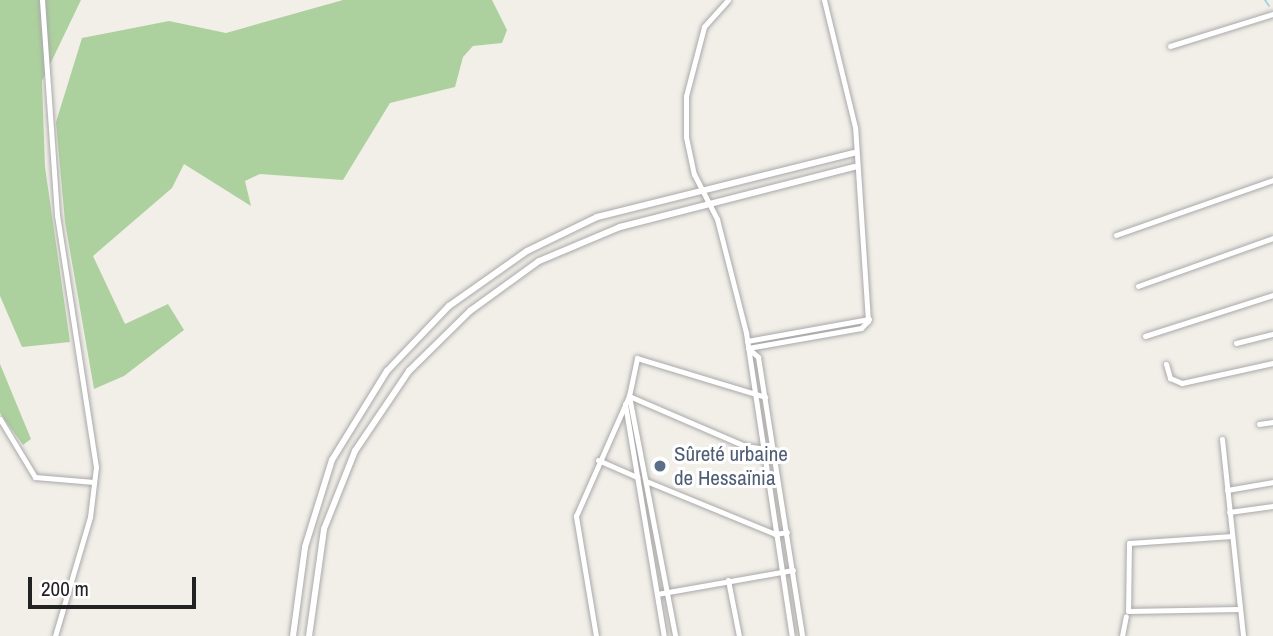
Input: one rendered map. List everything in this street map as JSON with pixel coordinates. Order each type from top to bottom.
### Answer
[{"type":"street","points":[[42,0],[57,215],[84,372],[94,482],[55,636]]},
{"type":"street","points":[[728,0],[706,23],[686,96],[687,148],[710,204],[747,341],[753,398],[792,636]]},
{"type":"street","points":[[748,349],[863,328],[869,319],[854,167],[853,109],[824,0]]},
{"type":"street","points":[[1170,46],[1273,15]]},
{"type":"street","points":[[293,636],[304,547],[332,460],[387,371],[416,340],[484,278],[563,231],[702,190],[854,153]]},
{"type":"street","points":[[309,636],[314,573],[337,490],[379,411],[439,337],[540,261],[620,227],[854,167]]},
{"type":"street","points":[[1116,235],[1273,180]]},
{"type":"street","points":[[1138,286],[1273,238]]},
{"type":"street","points":[[1145,336],[1273,296]]},
{"type":"street","points":[[747,341],[869,319]]},
{"type":"street","points":[[802,331],[803,339]]},
{"type":"street","points":[[1236,343],[1273,334]]},
{"type":"street","points":[[748,349],[757,355],[765,397],[802,636]]},
{"type":"street","points":[[596,636],[576,516],[598,460],[628,401],[637,358],[645,356],[753,398],[765,397]]},
{"type":"street","points":[[1166,364],[1171,378],[1182,383],[1273,363]]},
{"type":"street","points":[[628,401],[762,451],[773,450]]},
{"type":"street","points":[[628,401],[664,636]]},
{"type":"street","points":[[628,401],[675,636]]},
{"type":"street","points":[[0,419],[35,477],[94,482]]},
{"type":"street","points":[[1259,424],[1273,422]]},
{"type":"street","points":[[1222,439],[1243,636]]},
{"type":"street","points":[[598,460],[775,534],[787,532]]},
{"type":"street","points":[[1227,490],[1273,482]]},
{"type":"street","points":[[1229,512],[1273,506]]},
{"type":"street","points":[[1231,536],[1129,543],[1128,611],[1239,609]]},
{"type":"street","points":[[657,594],[793,569]]},
{"type":"street","points":[[728,580],[738,636]]},
{"type":"street","points":[[1122,636],[1126,616]]},
{"type":"green space","points":[[0,0],[81,0],[42,81],[45,167],[70,342],[22,347],[0,296]]},
{"type":"green space","points":[[343,0],[492,0],[507,30],[502,43],[473,46],[463,57],[455,87],[390,103],[343,180],[260,174],[245,181],[251,206],[184,164],[172,188],[93,256],[125,324],[168,304],[184,330],[124,376],[94,389],[65,222],[56,122],[82,38],[169,21],[226,33]]},
{"type":"green space","points":[[0,364],[31,439],[23,445],[0,413]]},
{"type":"waterway","points":[[1265,0],[1269,6]]},
{"type":"place","name":"Sûreté urbaine de Hessaïnia","points":[[660,466]]}]
